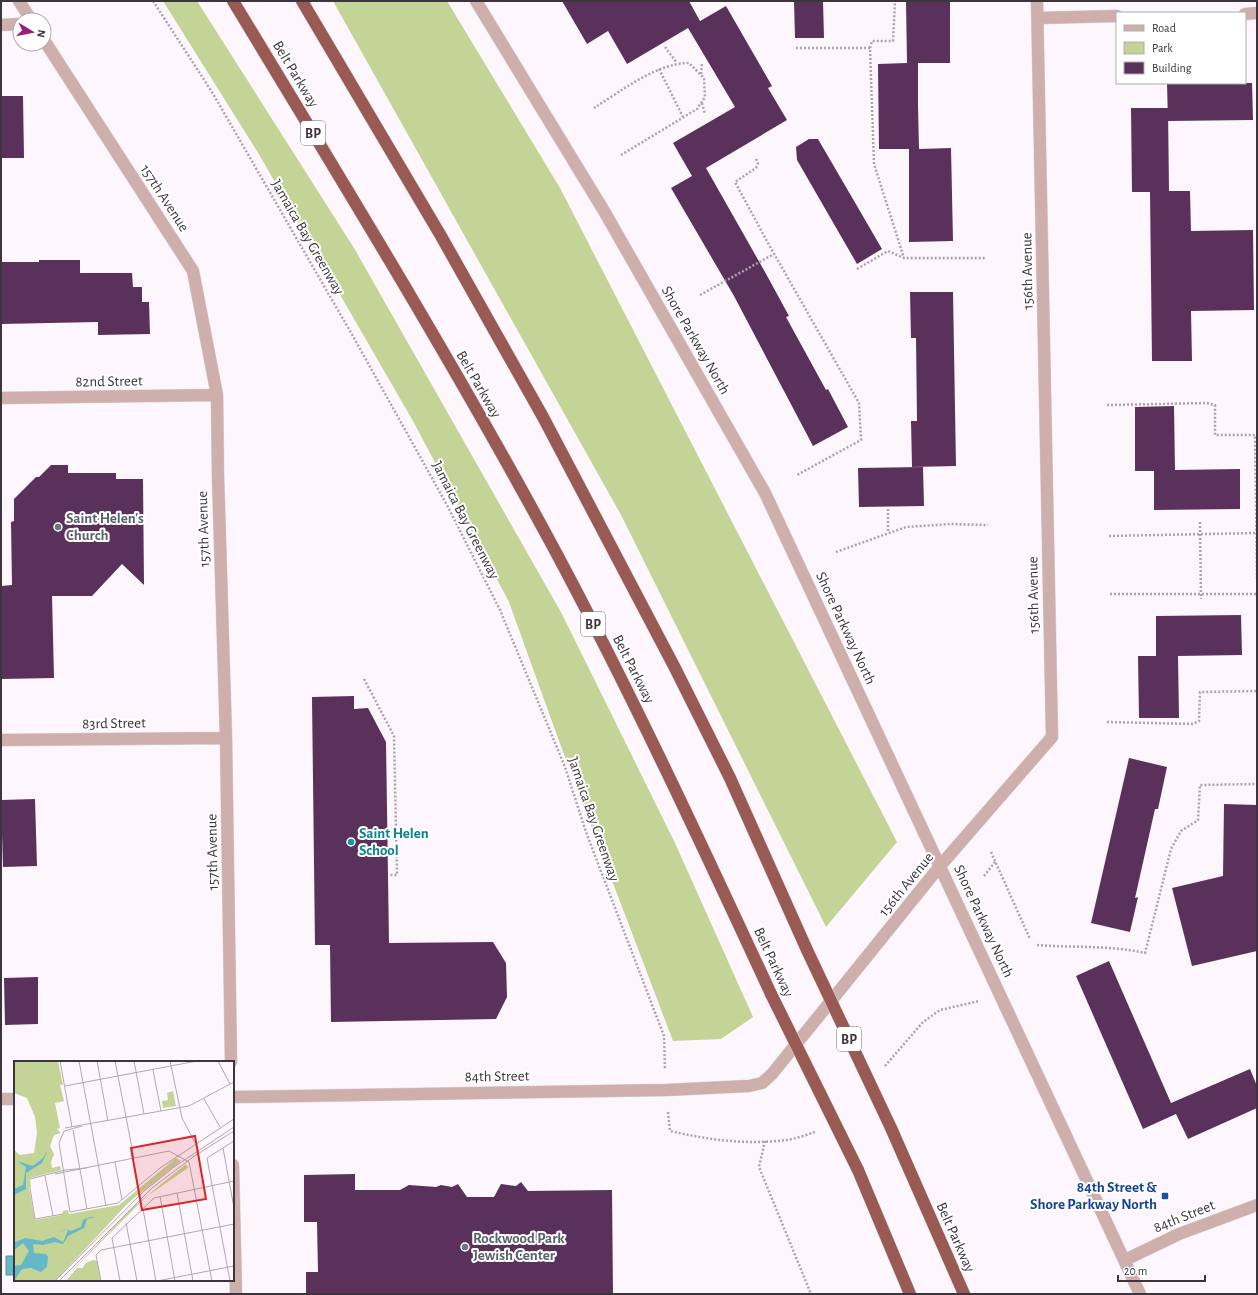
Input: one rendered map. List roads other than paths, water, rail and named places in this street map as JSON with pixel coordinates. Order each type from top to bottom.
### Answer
[{"type":"highway","name":"Belt Parkway","points":[[233,1],[392,265],[552,545],[666,769],[772,994],[858,1170],[910,1294]]},
{"type":"highway","name":"Belt Parkway","points":[[302,1],[441,236],[547,424],[675,668],[730,778],[807,950],[891,1128],[964,1294]]},
{"type":"street","points":[[19,1],[26,12]]},
{"type":"street","name":"Shore Parkway North","points":[[476,1],[604,211],[765,492],[1140,1294]]},
{"type":"street","name":"156th Avenue","points":[[762,1083],[772,1074],[940,866],[1052,737],[1037,1]]},
{"type":"street","points":[[1246,14],[1257,13]]},
{"type":"street","points":[[1038,18],[1116,16]]},
{"type":"street","points":[[1,25],[12,24]]},
{"type":"street","name":"157th Avenue","points":[[52,52],[193,271],[217,395],[226,738],[231,1061]]},
{"type":"street","name":"82nd Street","points":[[1,398],[217,395]]},
{"type":"street","name":"83rd Street","points":[[1,740],[226,738]]},
{"type":"street","name":"84th Street","points":[[234,1097],[666,1090],[749,1086],[762,1083]]},
{"type":"street","points":[[1,1099],[14,1099]]},
{"type":"street","name":"84th Street","points":[[1125,1260],[1179,1234],[1257,1205]]},
{"type":"street","points":[[234,1208],[236,1294]]},
{"type":"water","points":[[6,1256],[14,1256],[14,1275],[6,1275]]},
{"type":"place","name":"Saint Helen's Church","points":[[58,527]]},
{"type":"place","name":"Saint Helen School","points":[[351,842]]},
{"type":"place","name":"84th Street & Shore Parkway North","points":[[1165,1196]]},
{"type":"place","name":"Rockwood Park Jewish Center","points":[[465,1247]]}]
